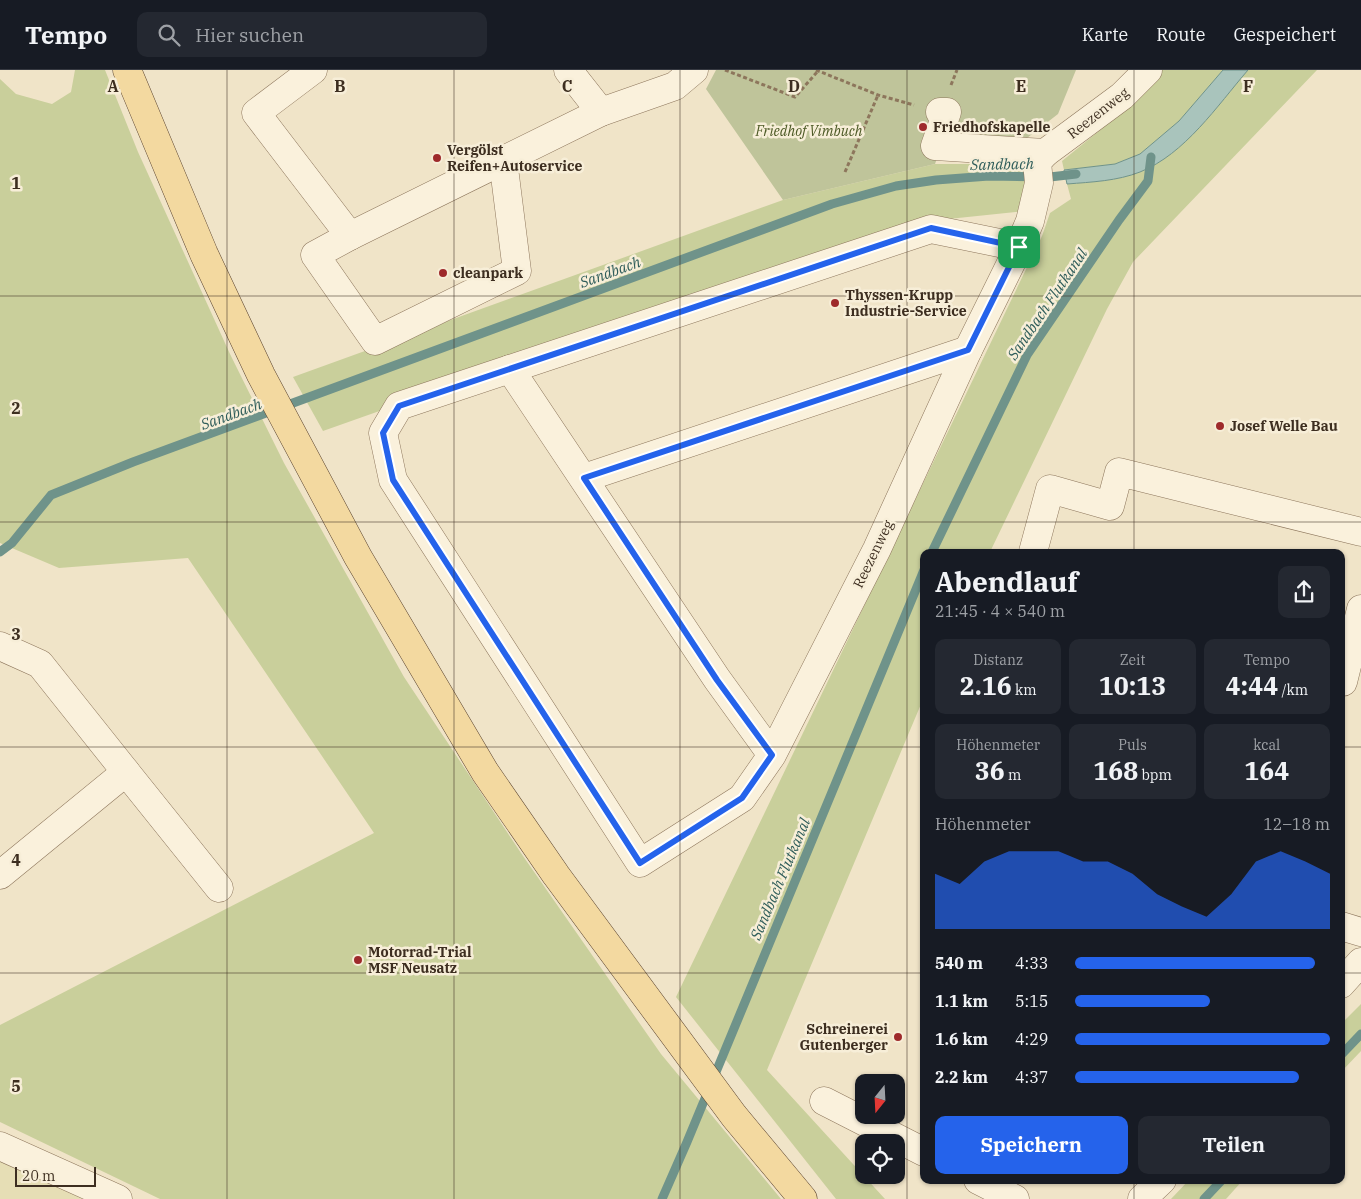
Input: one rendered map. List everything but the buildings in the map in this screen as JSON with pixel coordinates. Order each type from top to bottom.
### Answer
[{"type":"main road","points":[[127,70],[190,221],[261,375],[358,557],[485,772],[556,875],[734,1116],[803,1199]]},
{"type":"street","points":[[313,70],[256,113],[350,236]]},
{"type":"street","points":[[568,70],[601,112]]},
{"type":"street","points":[[503,160],[517,271],[374,341],[315,255],[350,236],[503,160],[601,112],[675,86],[694,70]]},
{"type":"street","name":"Reezenweg","points":[[1019,247],[931,228],[399,406],[383,433],[393,480],[640,863],[742,798],[772,755],[877,549],[968,350],[1019,247],[1030,221],[1040,166],[1122,96],[1148,70]]},
{"type":"street","points":[[940,112],[947,112],[935,146],[1040,166]]},
{"type":"street","points":[[584,478],[968,350]]},
{"type":"street","points":[[510,369],[717,680],[772,755]]},
{"type":"street","points":[[1034,549],[1050,489],[1110,506],[1119,472],[1361,532]]},
{"type":"street","points":[[1345,674],[1360,615]]},
{"type":"street","points":[[0,646],[40,664],[219,888]]},
{"type":"street","points":[[0,875],[126,772]]},
{"type":"street","points":[[1345,927],[1361,932]]},
{"type":"street","points":[[1345,980],[1361,962]]},
{"type":"street","points":[[824,1101],[920,1150]]},
{"type":"street","points":[[0,1146],[118,1199]]},
{"type":"street","points":[[986,1184],[1015,1199]]},
{"type":"street","points":[[1142,1199],[1158,1184]]},
{"type":"path","points":[[725,70],[795,97],[817,70],[878,95],[940,112]]},
{"type":"path","points":[[845,172],[878,95]]},
{"type":"shaded area","points":[[0,1159],[85,1199],[0,1199]]},
{"type":"green space","points":[[75,70],[105,70],[138,152],[230,354],[284,463],[404,677],[523,856],[661,1054],[781,1199],[160,1199],[0,1122],[0,1025],[374,833],[188,558],[59,568],[0,543],[0,79],[16,94],[52,104],[71,92]]},
{"type":"green space","name":"Friedhof Vimbuch","points":[[716,70],[1076,70],[1058,114],[1027,138],[945,135],[935,164],[783,200],[706,89]]},
{"type":"green space","points":[[1161,70],[1223,70],[1179,121],[1140,154],[1115,164],[1064,170],[1062,161],[1110,122]]},
{"type":"green space","points":[[1248,70],[1317,70],[1133,262],[1107,309],[991,549],[920,549],[920,707],[767,1070],[855,1166],[855,1184],[871,1184],[885,1199],[836,1199],[676,997],[1042,236],[1050,213],[1071,199],[1067,184],[1104,181],[1140,172],[1172,154],[1199,128]]},
{"type":"green space","points":[[935,164],[1029,164],[1026,211],[910,223],[323,431],[293,377],[783,200]]},
{"type":"green space","points":[[1361,1004],[1361,1051],[1345,1068],[1345,1020]]},
{"type":"green space","points":[[1185,1184],[1239,1184],[1226,1199],[1171,1199]]},
{"type":"water","points":[[1223,70],[1248,70],[1199,128],[1172,154],[1156,164],[1131,175],[1104,181],[1067,184],[1064,170],[1115,164],[1140,154],[1179,121]]},
{"type":"waterway","name":"Sandbach Flutkanal","points":[[933,549],[1027,355],[1119,220],[1148,181],[1151,157]]},
{"type":"waterway","name":"Sandbach","points":[[0,552],[12,543],[51,495],[133,462],[832,204],[896,186],[936,180],[989,176],[1050,177],[1076,174]]},
{"type":"waterway","name":"Sandbach Flutkanal","points":[[662,1199],[920,580]]},
{"type":"waterway","points":[[1345,1051],[1361,1034]]},
{"type":"waterway","points":[[1204,1199],[1218,1184]]},
{"type":"place","name":"Friedhofskapelle","points":[[923,127]]},
{"type":"place","name":"Vergölst Reifen+Autoservice","points":[[437,158]]},
{"type":"place","name":"cleanpark","points":[[443,273]]},
{"type":"place","name":"Thyssen-Krupp Industrie-Service","points":[[835,303]]},
{"type":"place","name":"Josef Welle Bau","points":[[1220,426]]},
{"type":"place","name":"Motorrad-Trial MSF Neusatz","points":[[358,960]]},
{"type":"place","name":"Schreinerei Gutenberger","points":[[898,1037]]},
{"type":"route","points":[[931,228],[1019,247],[968,350],[584,478],[717,680],[772,755],[742,798],[640,863],[393,480],[383,433],[399,406],[931,228]]}]
